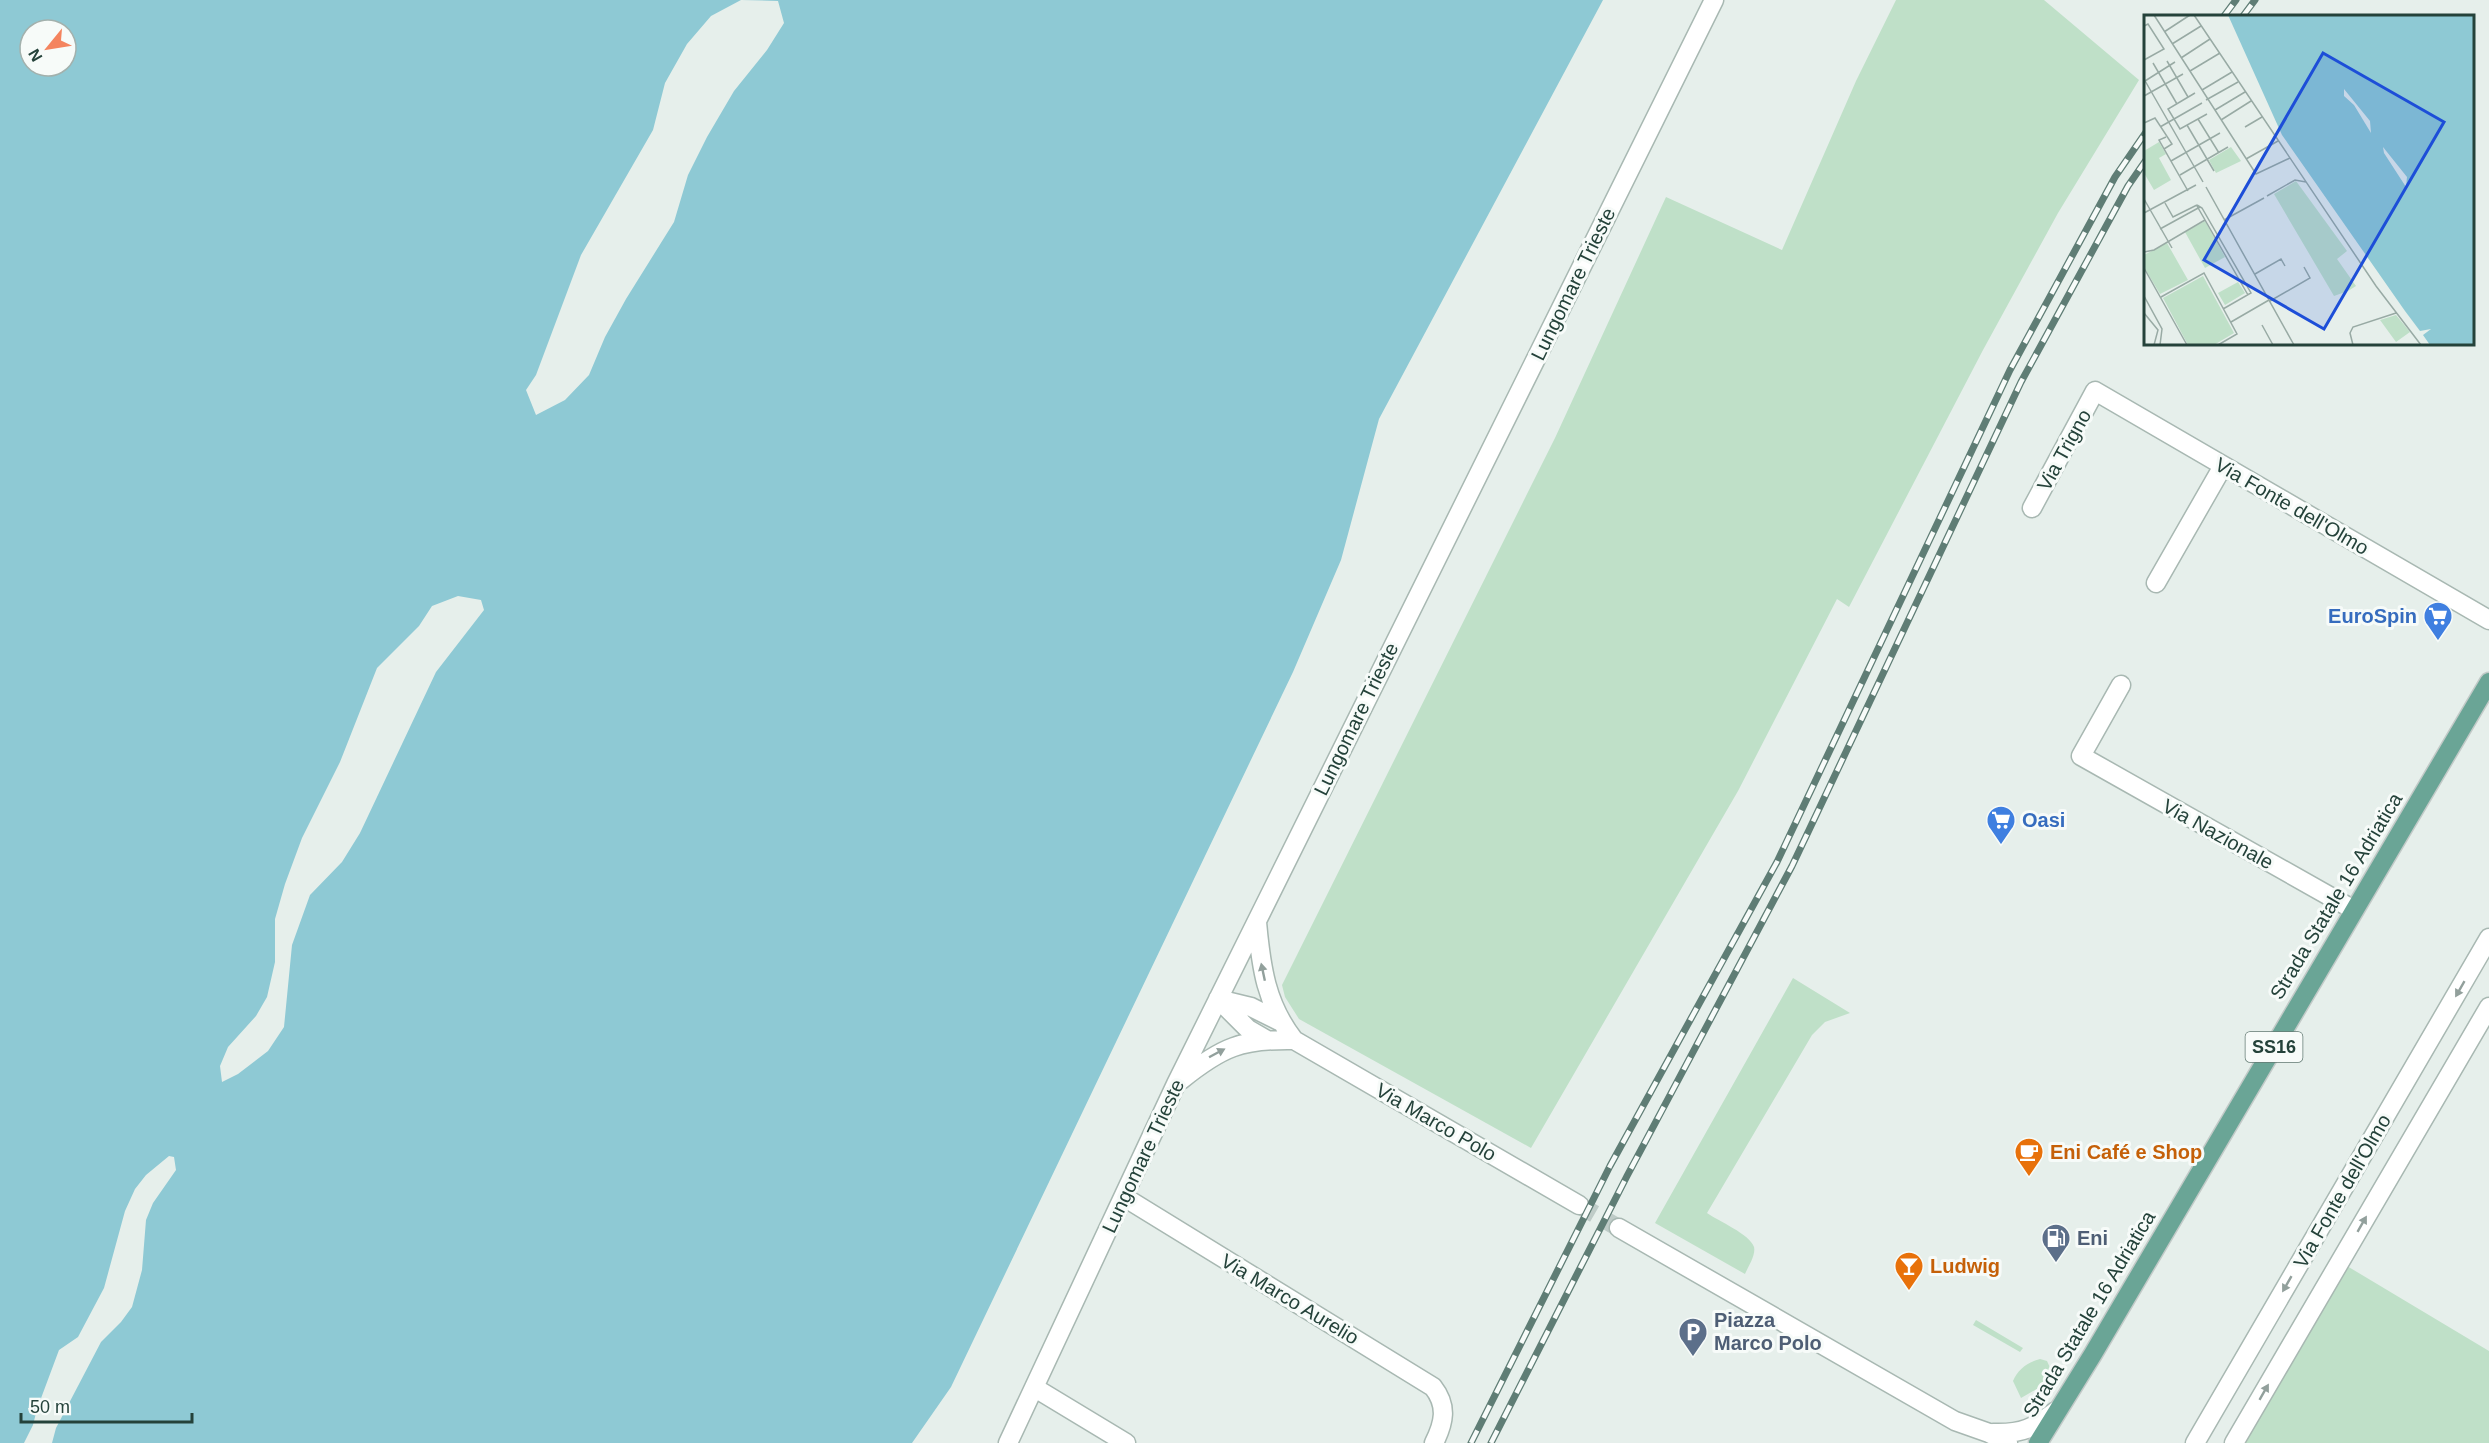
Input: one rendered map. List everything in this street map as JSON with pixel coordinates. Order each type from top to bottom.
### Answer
[{"type":"main road","name":"Strada Statale 16 Adriatica","points":[[2038,1443],[2093,1354],[2489,682]]},
{"type":"street","name":"Lungomare Trieste","points":[[1008,1443],[1176,1084],[1713,0]]},
{"type":"street","name":"Via Fonte dell'Olmo","points":[[2096,391],[2489,620]]},
{"type":"street","name":"Via Trigno","points":[[2032,508],[2096,391]]},
{"type":"street","points":[[2156,583],[2223,466]]},
{"type":"street","name":"Via Nazionale","points":[[2121,685],[2081,756],[2354,910]]},
{"type":"street","name":"Via Marco Polo","points":[[1257,920],[1262,971],[1279,1021],[1294,1040],[1578,1205]]},
{"type":"street","name":"Via Fonte dell'Olmo","points":[[2195,1443],[2489,938]]},
{"type":"street","name":"Via Marco Polo","points":[[1218,999],[1251,1006],[1279,1021]]},
{"type":"street","points":[[1218,999],[1248,1029],[1267,1040]]},
{"type":"street","name":"Via Fonte dell'Olmo","points":[[2234,1443],[2489,1007]]},
{"type":"street","points":[[1176,1084],[1218,1053],[1239,1045],[1267,1040],[1294,1040]]},
{"type":"street","name":"Via Marco Aurelio","points":[[1124,1197],[1425,1381],[1438,1394],[1443,1412],[1442,1424],[1434,1443]]},
{"type":"street","points":[[1619,1228],[1983,1438],[2008,1443]]},
{"type":"street","points":[[1035,1388],[1126,1443]]},
{"type":"street","points":[[1983,1438],[2015,1434],[2032,1428],[2056,1411]]},
{"type":"green space","points":[[1896,0],[2044,0],[2139,80],[2058,213],[1983,350],[1849,607],[1837,599],[1738,791],[1531,1148],[1299,1019],[1285,997],[1282,985],[1555,438],[1666,197],[1782,250],[1856,81]]},
{"type":"green space","points":[[1793,978],[1850,1013],[1825,1022],[1812,1035],[1707,1213],[1747,1237],[1751,1242],[1754,1254],[1745,1274],[1655,1223]]},
{"type":"green space","points":[[2347,1266],[2489,1351],[2489,1443],[2243,1443]]},
{"type":"green space","points":[[1976,1320],[2023,1348],[2020,1352],[1973,1325]]},
{"type":"green space","points":[[2040,1359],[2047,1361],[2052,1372],[2042,1386],[2021,1398],[2013,1381],[2024,1367]]},
{"type":"water","points":[[0,0],[1603,0],[1379,419],[1341,560],[1293,672],[951,1387],[912,1443],[0,1443]]},
{"type":"pier","points":[[741,0],[778,1],[784,23],[767,50],[734,91],[707,137],[688,175],[674,222],[626,299],[605,337],[589,375],[565,400],[536,415],[526,390],[536,375],[581,255],[653,130],[665,83],[687,44],[711,16]]},
{"type":"pier","points":[[458,596],[481,600],[484,610],[436,672],[360,833],[342,862],[310,895],[292,945],[284,1027],[268,1051],[238,1074],[222,1082],[220,1066],[228,1047],[256,1016],[267,997],[275,962],[275,919],[285,884],[302,838],[340,762],[377,668],[419,626],[432,606]]},
{"type":"pier","points":[[169,1156],[174,1157],[176,1170],[153,1203],[146,1220],[142,1270],[132,1307],[101,1342],[56,1428],[52,1443],[24,1443],[33,1425],[59,1350],[78,1337],[104,1288],[125,1211],[135,1189],[146,1175]]},
{"type":"tunnel","points":[[1579,1205],[1619,1228]]},
{"type":"railway","points":[[2225,15],[2236,0]]},
{"type":"railway","points":[[2244,15],[2255,0]]},
{"type":"railway","points":[[1471,1443],[1610,1166],[1777,862],[2010,370],[2115,177],[2144,135]]},
{"type":"railway","points":[[1491,1443],[1627,1176],[1792,866],[2021,382],[2128,186],[2144,163]]},
{"type":"place","name":"EuroSpin","points":[[2438,642]]},
{"type":"place","name":"Oasi","points":[[2001,846]]},
{"type":"place","name":"Eni Café e Shop","points":[[2029,1178]]},
{"type":"place","name":"Eni","points":[[2056,1264]]},
{"type":"place","name":"Ludwig","points":[[1909,1292]]},
{"type":"place","name":"Piazza Marco Polo","points":[[1693,1358]]}]
